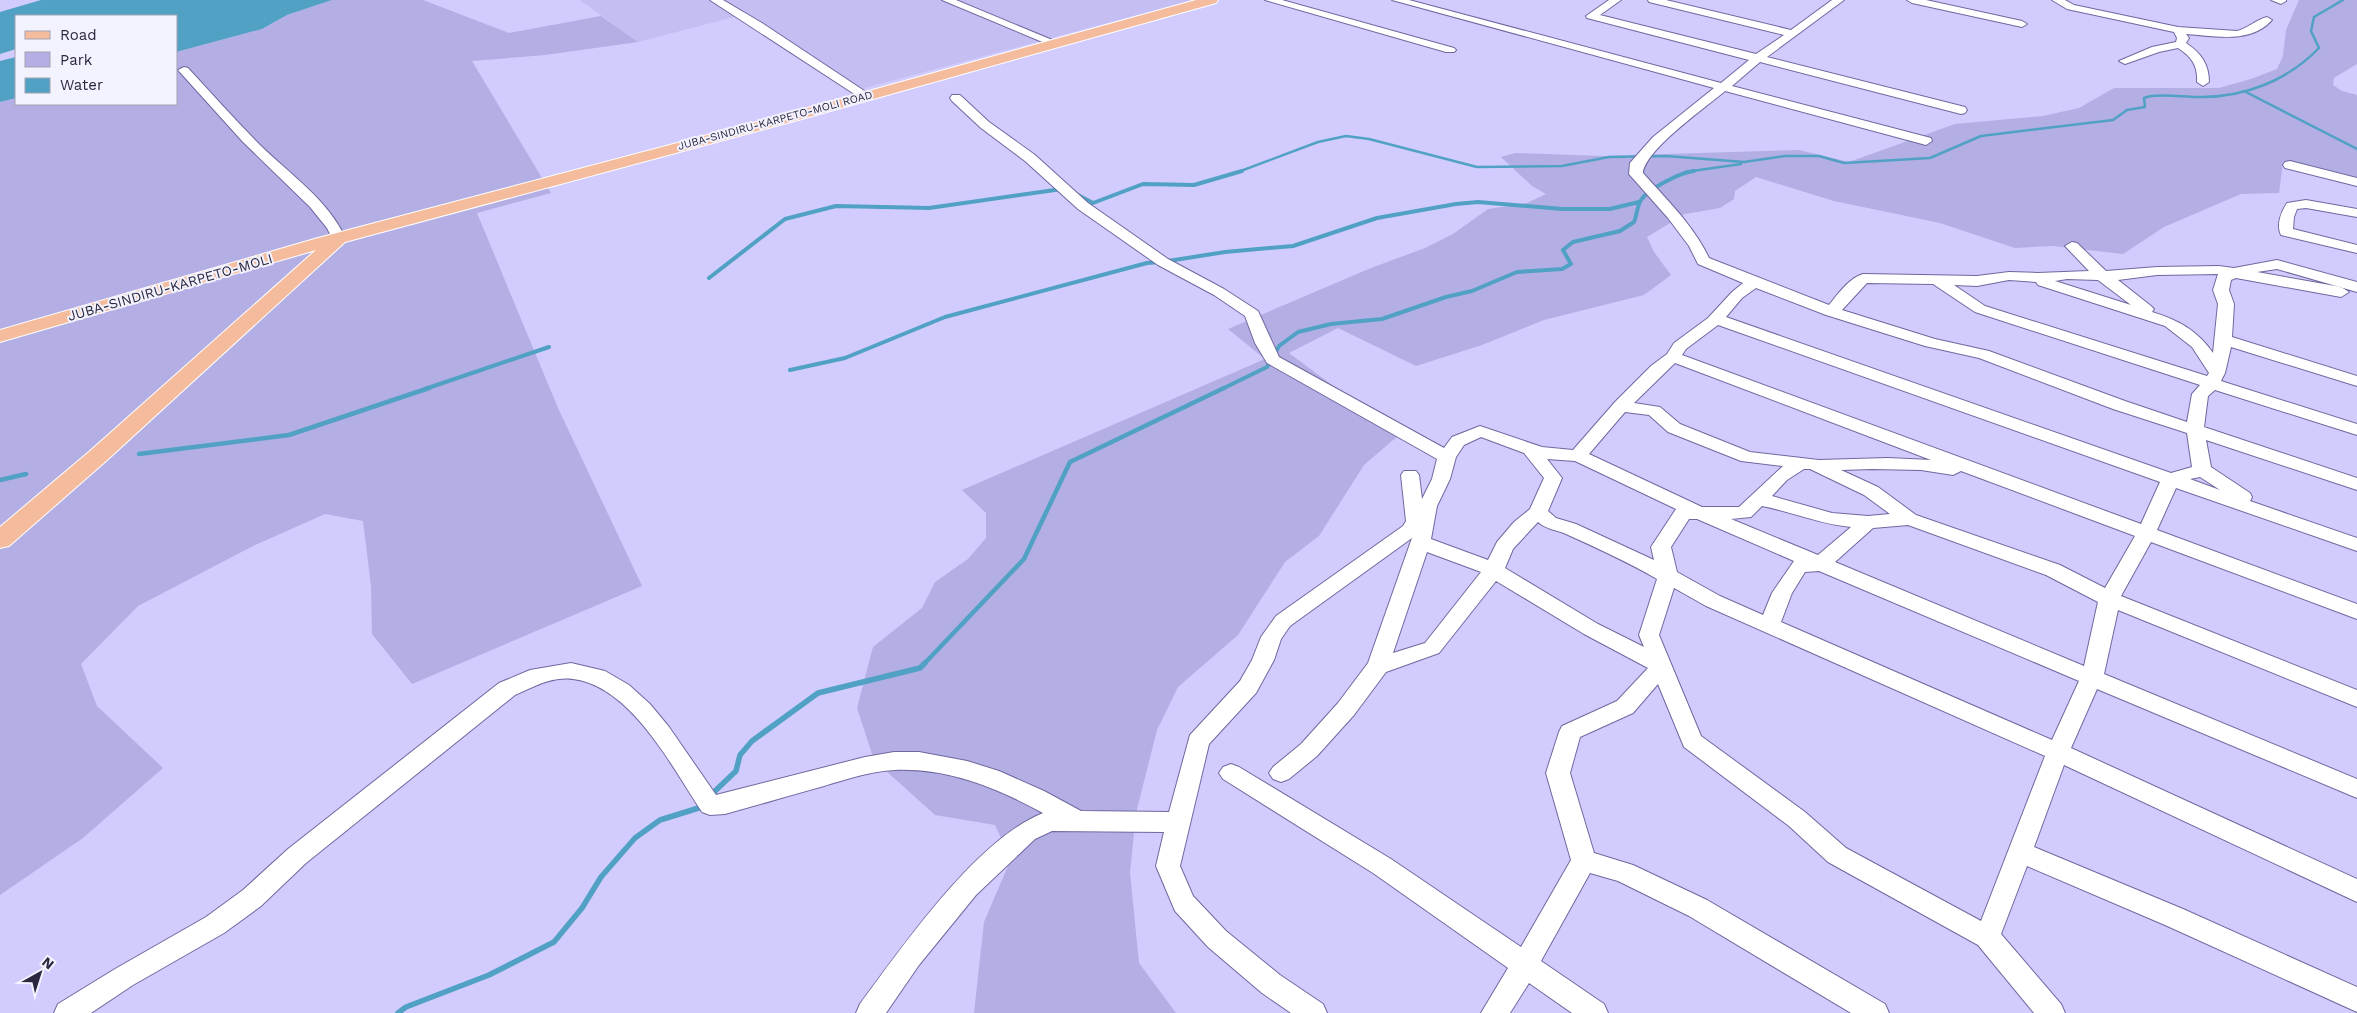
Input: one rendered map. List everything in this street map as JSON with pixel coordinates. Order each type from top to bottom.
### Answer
[{"type":"main road","name":"JUBA-SINDIRU-KARPETO-MOLI ROAD","points":[[339,239],[1056,44],[1210,0]]},
{"type":"main road","name":"JUBA-SINDIRU-KARPETO-MOLI","points":[[0,336],[339,239]]},
{"type":"main road","points":[[0,540],[98,456],[339,239]]},
{"type":"street","points":[[715,0],[758,25],[866,96]]},
{"type":"street","points":[[947,0],[1056,44]]},
{"type":"street","points":[[1270,0],[1450,50]]},
{"type":"street","points":[[1398,0],[1926,141]]},
{"type":"street","points":[[1616,0],[1591,16],[1961,110]]},
{"type":"street","points":[[1653,0],[1791,33]]},
{"type":"street","points":[[1839,0],[1791,33],[1722,87],[1679,125],[1658,140],[1637,163],[1636,174],[1673,215],[1696,246],[1703,261],[1832,312],[1931,343],[1983,354],[2119,405],[2357,484]]},
{"type":"street","points":[[1912,0],[2022,24]]},
{"type":"street","points":[[2057,0],[2071,8],[2178,30],[2237,34],[2247,32],[2268,20]]},
{"type":"street","points":[[2178,30],[2183,38],[2180,44]]},
{"type":"street","points":[[2125,61],[2156,49],[2180,44],[2198,57],[2204,72],[2203,82]]},
{"type":"street","points":[[184,70],[257,149],[336,227],[339,239]]},
{"type":"street","points":[[956,98],[985,125],[1030,158],[1083,206],[1163,262],[1219,292],[1252,314],[1263,343],[1273,360],[1447,457]]},
{"type":"street","points":[[2290,165],[2357,182]]},
{"type":"street","points":[[2357,213],[2306,204],[2292,206],[2286,232],[2357,249]]},
{"type":"street","points":[[2072,246],[2101,275],[2137,304],[2189,334],[2203,349],[2214,379]]},
{"type":"street","points":[[2279,518],[2202,470],[2194,429],[2200,394],[2214,379],[2224,340],[2226,304],[2221,290],[2224,277],[2238,272],[2277,264],[2357,286]]},
{"type":"street","points":[[1832,312],[1848,292],[1864,279],[1976,281],[2009,276],[2101,275],[2157,271],[2238,272],[2338,292],[2357,291]]},
{"type":"street","points":[[2024,276],[2170,323]]},
{"type":"street","points":[[1936,280],[1980,309],[2214,379],[2357,430]]},
{"type":"street","points":[[1578,456],[1641,384],[1672,357],[1680,346],[1716,319],[1737,295],[1755,282]]},
{"type":"street","points":[[1716,319],[2357,545]]},
{"type":"street","points":[[2224,340],[2357,381]]},
{"type":"street","points":[[1672,357],[2357,612]]},
{"type":"street","points":[[1621,406],[1654,411],[1674,428],[1747,457],[1808,463],[1851,465],[1879,463],[1944,467],[2009,484],[2146,533],[2212,560]]},
{"type":"street","points":[[1281,773],[1309,750],[1346,709],[1378,666],[1396,619],[1421,542],[1428,506],[1447,457],[1458,441],[1480,431],[1531,450],[1562,456],[1578,456],[1699,512],[2357,789]]},
{"type":"street","points":[[1378,666],[1432,648],[1494,570],[1504,547],[1521,526],[1538,512],[1553,478],[1531,450]]},
{"type":"street","points":[[2051,1013],[1988,937],[1837,855],[1797,820],[1692,741],[1649,635],[1668,577],[1661,547],[1683,513],[1744,513],[1781,476],[1808,463],[1871,491],[1909,519],[2053,570],[2109,599],[2357,699]]},
{"type":"street","points":[[1988,937],[2058,752],[2092,677],[2109,599],[2146,533],[2171,480],[2202,470]]},
{"type":"street","points":[[1314,1013],[1271,984],[1217,939],[1184,903],[1168,866],[1177,822],[1198,741],[1248,687],[1263,660],[1271,636],[1283,621],[1339,582],[1363,562],[1411,530],[1415,521],[1410,475]]},
{"type":"street","points":[[1759,499],[1788,505],[1830,519],[1868,522],[1909,519]]},
{"type":"street","points":[[1538,512],[1548,522],[1569,528],[1636,558],[1713,601],[1770,624],[2058,752],[2357,891]]},
{"type":"street","points":[[1770,624],[1782,594],[1799,566],[1821,564],[1868,522]]},
{"type":"street","points":[[1421,542],[1494,570],[1591,629],[1662,666]]},
{"type":"street","points":[[1495,1013],[1526,966],[1550,918],[1584,861],[1558,773],[1570,732],[1625,708],[1662,666]]},
{"type":"street","points":[[68,1013],[124,976],[215,925],[252,898],[297,856],[508,689],[543,673],[578,670],[603,679],[622,690],[670,744],[710,805],[725,804],[858,767],[893,762],[920,762],[959,768],[999,781],[1037,797],[1079,822]]},
{"type":"street","points":[[1231,773],[1382,866],[1594,1013]]},
{"type":"street","points":[[870,1013],[910,957],[967,887],[1026,832],[1050,821],[1177,822]]},
{"type":"street","points":[[2020,852],[2174,917],[2357,1000]]},
{"type":"street","points":[[1584,861],[1624,872],[1698,908],[1875,1013]]},
{"type":"shaded area","points":[[580,0],[1193,0],[861,89],[738,16],[638,42]]},
{"type":"green space","points":[[332,0],[423,0],[509,33],[601,16],[638,42],[545,55],[472,61],[551,193],[477,213],[558,408],[642,586],[412,684],[372,634],[371,586],[363,521],[325,514],[253,546],[138,606],[81,664],[97,706],[163,768],[83,838],[0,895],[0,102],[15,98],[15,105],[178,105],[178,51],[262,29],[287,15]]},
{"type":"green space","points":[[2299,0],[2357,0],[2357,64],[2334,78],[2333,85],[2342,91],[2357,95],[2357,181],[2283,162],[2279,193],[2241,194],[2164,227],[2123,254],[2053,246],[2015,248],[1940,223],[1834,201],[1756,177],[1735,191],[1734,199],[1720,208],[1685,214],[1647,237],[1654,252],[1671,275],[1644,295],[1544,320],[1482,345],[1416,366],[1338,328],[1289,353],[1399,435],[1364,465],[1319,536],[1285,562],[1238,635],[1178,687],[1157,730],[1136,813],[1130,873],[1139,963],[1176,1013],[974,1013],[984,922],[1011,859],[995,825],[935,815],[874,760],[857,708],[873,647],[922,608],[935,582],[968,559],[986,538],[986,513],[962,490],[1265,359],[1228,329],[1371,268],[1425,248],[1453,234],[1488,209],[1527,203],[1546,194],[1532,186],[1501,157],[1515,153],[1603,156],[1799,150],[1849,162],[1955,124],[2043,116],[2079,108],[2114,88],[2219,88],[2251,79],[2277,69],[2283,56],[2286,30]]},
{"type":"water","points":[[41,0],[332,0],[287,15],[262,29],[178,51],[178,15],[15,15],[15,49],[0,54],[0,12]]},
{"type":"water","points":[[15,57],[15,98],[0,102],[0,61]]},
{"type":"waterway","points":[[2245,91],[2280,78],[2319,48],[2311,31],[2314,17],[2343,0]]},
{"type":"waterway","points":[[1238,172],[1318,142],[1346,136],[1369,139],[1477,167],[1562,166],[1609,157],[1666,156],[1744,162],[1785,156],[1819,156],[1844,163],[1930,158],[1981,136],[2113,120],[2127,110],[2145,107],[2144,98],[2151,96],[2201,97],[2245,91]]},
{"type":"waterway","points":[[2245,91],[2357,149]]},
{"type":"waterway","points":[[1685,172],[1741,164]]},
{"type":"waterway","points":[[1076,194],[1093,203],[1143,184],[1194,185],[1242,171]]},
{"type":"waterway","points":[[1222,389],[1267,367],[1279,346],[1298,332],[1331,324],[1382,319],[1446,297],[1472,291],[1517,272],[1562,269],[1571,264],[1563,250],[1573,242],[1620,231],[1634,222],[1640,202],[1650,191],[1673,178],[1694,171]]},
{"type":"waterway","points":[[709,278],[785,219],[836,206],[929,208],[1062,189]]},
{"type":"waterway","points":[[1168,261],[1225,252],[1293,246],[1377,218],[1456,204],[1478,202],[1563,209],[1610,209],[1639,202]]},
{"type":"waterway","points":[[790,370],[845,358],[945,317],[1147,263],[1160,262]]},
{"type":"waterway","points":[[425,389],[549,347]]},
{"type":"waterway","points":[[139,454],[289,435],[429,388]]},
{"type":"waterway","points":[[924,664],[1024,559],[1070,462],[1224,388]]},
{"type":"waterway","points":[[0,480],[26,474]]},
{"type":"waterway","points":[[713,797],[715,791],[736,771],[740,755],[752,741],[818,693],[920,668],[924,664]]},
{"type":"waterway","points":[[398,1013],[406,1007],[489,975],[554,942],[582,908],[601,877],[635,838],[660,820],[705,806]]}]
